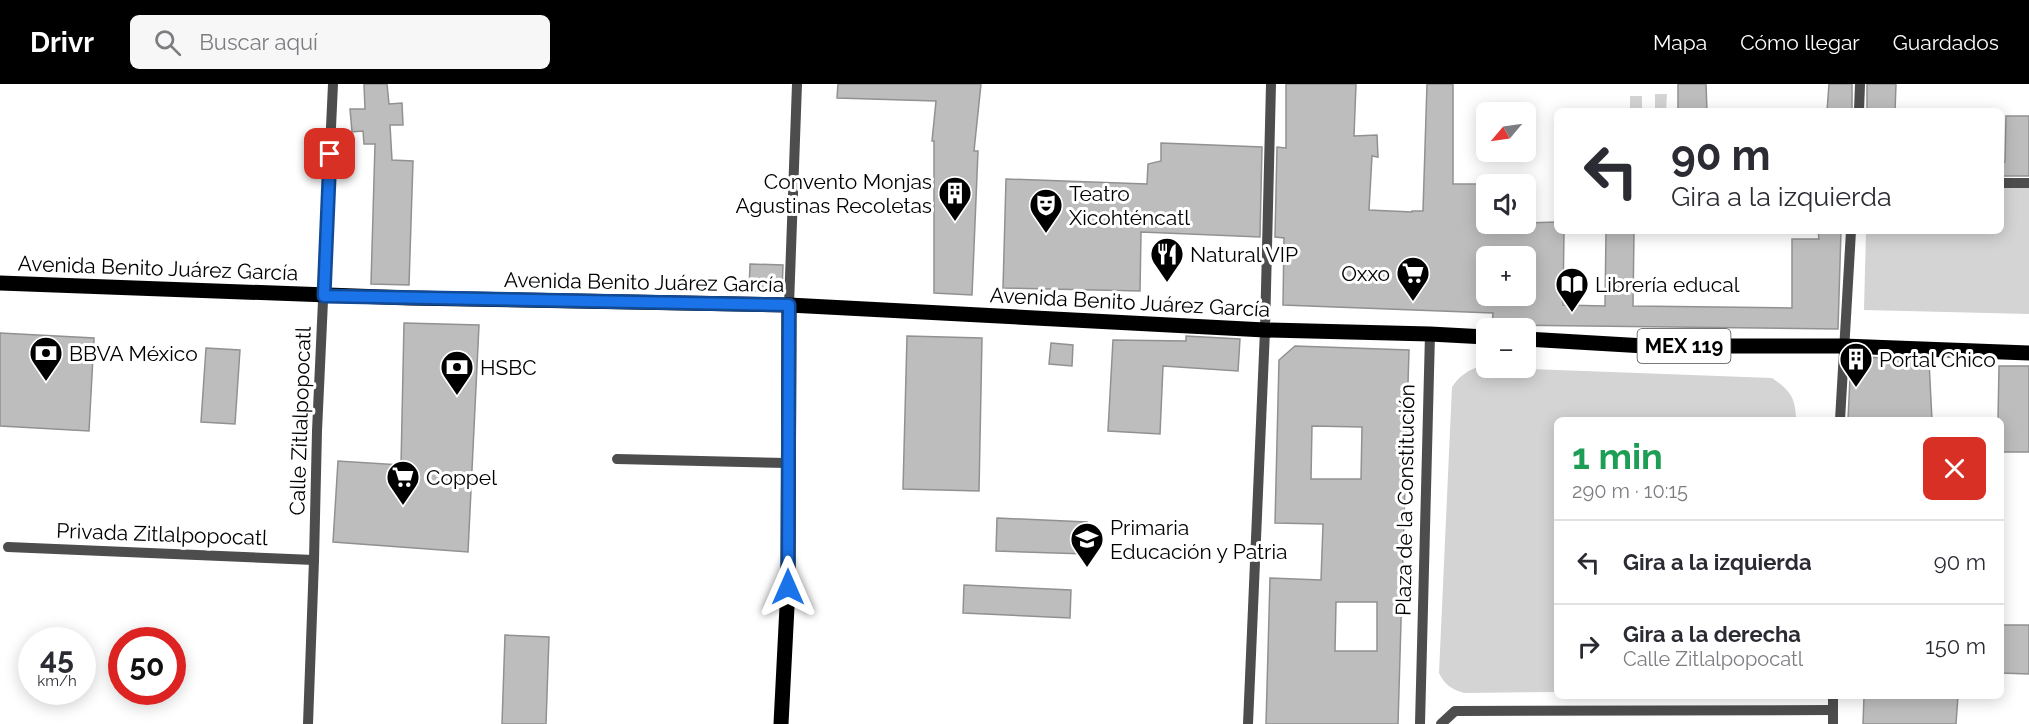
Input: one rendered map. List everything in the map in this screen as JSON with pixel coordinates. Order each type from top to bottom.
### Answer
[{"type":"main road","name":"Avenida Benito Juárez García","points":[[0,283],[324,296],[789,305],[1265,330],[1430,334]]},
{"type":"main road","points":[[781,724],[788,587],[789,305]]},
{"type":"main road","points":[[1430,334],[1476,336]]},
{"type":"main road","name":"MEX 119","points":[[1536,340],[1637,345],[1843,346],[2029,353]]},
{"type":"street","name":"Calle Zitlalpopocatl","points":[[308,724],[317,431],[333,84]]},
{"type":"street","points":[[789,305],[797,84]]},
{"type":"street","points":[[1248,724],[1265,330],[1271,84]]},
{"type":"street","points":[[1858,108],[1860,84]]},
{"type":"street","points":[[2004,183],[2029,183]]},
{"type":"street","points":[[1840,417],[1851,234]]},
{"type":"street","name":"Plaza de la Constitución","points":[[1420,724],[1430,334]]},
{"type":"street","points":[[617,459],[787,463]]},
{"type":"street","name":"Privada Zitlalpopocatl","points":[[8,547],[314,560]]},
{"type":"street","points":[[1833,699],[1833,724]]},
{"type":"street","points":[[1441,724],[1455,711],[1833,710]]},
{"type":"shaded area","points":[[1655,94],[1667,94],[1666,108],[1655,108]]},
{"type":"shaded area","points":[[1630,96],[1642,96],[1642,108],[1630,108]]},
{"type":"shaded area","points":[[2004,187],[2029,188],[2029,314],[1864,310],[1866,234],[2004,234]]},
{"type":"shaded area","points":[[1476,368],[1476,378],[1536,378],[1536,369],[1772,378],[1791,395],[1796,417],[1554,417],[1554,692],[1464,693],[1449,686],[1439,673],[1452,387],[1463,375]]},
{"type":"building","points":[[364,84],[387,84],[389,104],[402,103],[403,125],[390,125],[392,160],[413,161],[409,285],[371,284],[375,144],[364,144],[363,131],[352,132],[350,109],[365,109]]},
{"type":"building","points":[[838,84],[981,84],[974,151],[978,151],[972,295],[934,293],[934,141],[932,141],[936,101],[837,98]]},
{"type":"building","points":[[1286,84],[1356,84],[1354,136],[1377,135],[1378,157],[1372,156],[1369,210],[1412,212],[1423,211],[1427,84],[1453,84],[1453,184],[1476,184],[1476,234],[1536,234],[1536,223],[1554,222],[1554,234],[1564,234],[1563,305],[1605,306],[1606,234],[1634,234],[1633,306],[1792,308],[1792,239],[1819,239],[1818,234],[1841,234],[1838,329],[1536,326],[1536,318],[1493,318],[1493,313],[1283,305],[1284,238],[1275,237],[1277,147],[1286,148]]},
{"type":"building","points":[[1678,84],[1706,84],[1707,108],[1678,108]]},
{"type":"building","points":[[1829,84],[1852,84],[1852,108],[1827,108]]},
{"type":"building","points":[[1867,84],[1896,84],[1895,108],[1867,108]]},
{"type":"building","points":[[2006,116],[2029,116],[2029,176],[2004,176]]},
{"type":"building","points":[[1161,143],[1262,147],[1260,237],[1141,232],[1140,291],[1003,288],[1006,179],[1147,184],[1148,164],[1161,161]]},
{"type":"building","points":[[750,264],[783,265],[782,292],[749,291]]},
{"type":"building","points":[[404,323],[479,325],[468,552],[333,542],[338,461],[401,465]]},
{"type":"building","name":"BBVA México","points":[[0,333],[94,338],[89,431],[0,426]]},
{"type":"building","points":[[907,336],[982,338],[979,491],[903,489]]},
{"type":"building","points":[[1186,336],[1240,339],[1238,371],[1163,366],[1160,434],[1108,431],[1113,340],[1186,341]]},
{"type":"building","points":[[1051,343],[1073,345],[1072,366],[1049,364]]},
{"type":"building","points":[[1295,346],[1409,350],[1398,724],[1266,724],[1270,578],[1321,580],[1323,524],[1275,523],[1279,360]],"holes":[[[1312,426],[1362,427],[1361,479],[1311,479]],[[1336,602],[1377,602],[1377,651],[1335,651]]]},
{"type":"building","points":[[206,348],[240,350],[235,424],[201,422]]},
{"type":"building","points":[[1851,356],[1929,361],[1932,417],[1848,417]]},
{"type":"building","points":[[1999,366],[2029,366],[2029,452],[2004,452],[2004,417],[1998,417]]},
{"type":"building","points":[[997,518],[1087,522],[1086,554],[996,551]]},
{"type":"building","points":[[964,585],[1071,590],[1070,618],[963,613]]},
{"type":"building","points":[[2004,625],[2029,625],[2029,674],[2004,673]]},
{"type":"building","points":[[505,635],[549,637],[546,724],[502,724]]},
{"type":"building","points":[[1864,699],[1958,699],[1956,724],[1863,724]]},
{"type":"place","name":"Convento Monjas Agustinas Recoletas","points":[[955,222]]},
{"type":"place","name":"Teatro Xicohténcatl","points":[[1046,234]]},
{"type":"place","name":"Natural VIP","points":[[1167,283]]},
{"type":"place","name":"Oxxo","points":[[1413,302]]},
{"type":"place","name":"Librería educal","points":[[1572,313]]},
{"type":"place","name":"BBVA México","points":[[46,382]]},
{"type":"place","name":"Portal Chico","points":[[1856,388]]},
{"type":"place","name":"HSBC","points":[[457,396]]},
{"type":"place","name":"Coppel","points":[[403,506]]},
{"type":"place","name":"Primaria Educación y Patria","points":[[1087,568]]},
{"type":"route","points":[[330,154],[324,296],[789,305],[788,587]]}]
